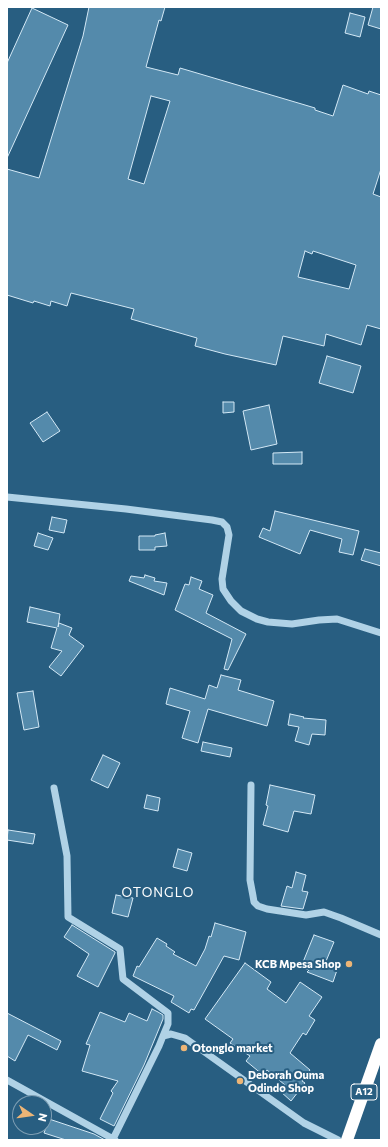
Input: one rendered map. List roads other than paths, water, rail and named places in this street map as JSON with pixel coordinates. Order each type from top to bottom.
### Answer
[{"type":"highway","name":"A12","points":[[347,1140],[381,1044]]},
{"type":"street","points":[[7,497],[126,508],[222,522],[227,528],[229,535],[222,579],[223,588],[231,601],[241,611],[257,619],[268,622],[292,624],[337,619],[381,633]]},
{"type":"street","points":[[251,785],[250,880],[254,902],[258,906],[267,909],[306,915],[324,912],[381,935]]},
{"type":"street","points":[[7,1080],[114,1140],[168,1024],[168,1013],[123,979],[120,949],[68,917],[67,856],[54,788]]},
{"type":"street","points":[[163,1036],[171,1034],[185,1038],[304,1123],[338,1140]]},
{"type":"place","name":"KCB Mpesa Shop","points":[[349,964]]},
{"type":"place","name":"Otonglo market","points":[[184,1048]]},
{"type":"place","name":"Deborah Ouma Odindo Shop","points":[[240,1081]]},
{"type":"district","name":"OTONGLO","points":[[158,893]]}]
